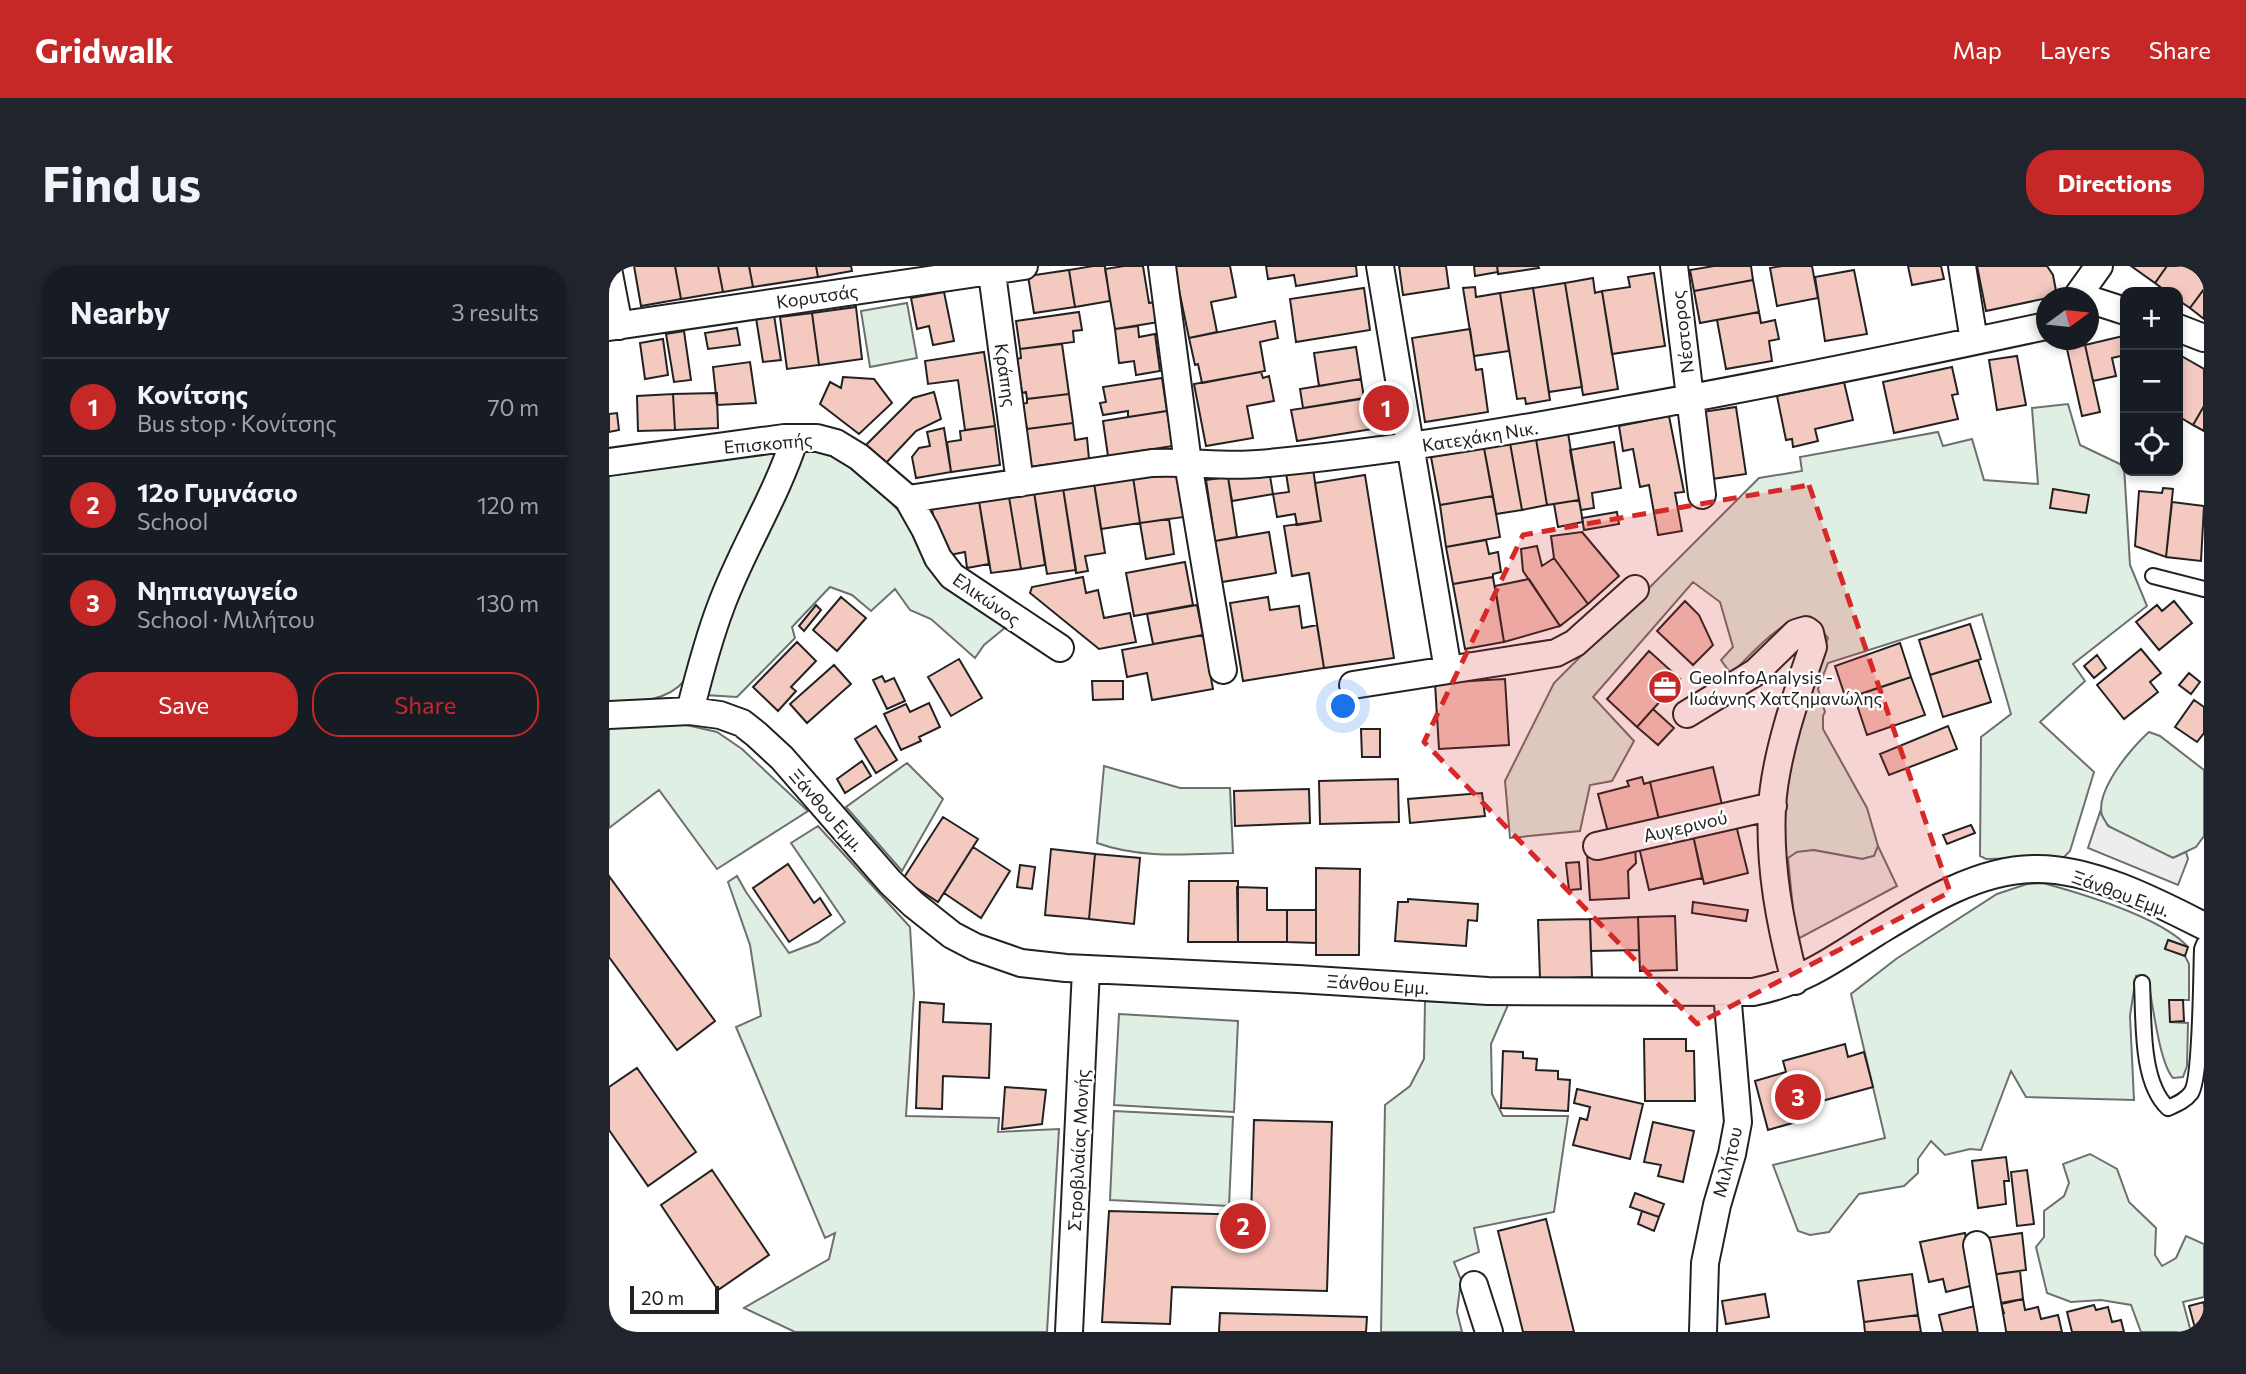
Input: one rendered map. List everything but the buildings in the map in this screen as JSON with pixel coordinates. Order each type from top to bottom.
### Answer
[{"type":"street","name":"Κορυτσάς","points":[[614,326],[992,268],[1024,266]]},
{"type":"street","points":[[1161,266],[1188,463],[1223,670]]},
{"type":"street","points":[[1380,266],[1448,670]]},
{"type":"street","name":"Νέστορος","points":[[1674,266],[1702,495]]},
{"type":"street","points":[[1962,266],[1974,341]]},
{"type":"street","points":[[2087,287],[2099,266]]},
{"type":"street","name":"Κράπης","points":[[992,268],[1020,484]]},
{"type":"street","points":[[609,274],[614,326]]},
{"type":"street","points":[[2099,303],[2120,310]]},
{"type":"street","name":"Κατεχάκη Νικ.","points":[[908,499],[1152,463],[1218,466],[1255,464],[1410,447],[1690,398],[2036,328]]},
{"type":"street","points":[[2183,330],[2204,338]]},
{"type":"street","points":[[690,710],[704,655],[721,605],[771,501],[795,438]]},
{"type":"street","name":"Επισκοπής","points":[[609,462],[795,438],[828,441],[848,449],[908,499]]},
{"type":"street","name":"Ελικώνος","points":[[908,499],[943,568],[962,584],[1060,648]]},
{"type":"street","points":[[1353,685],[1542,656],[1566,649],[1635,589]]},
{"type":"street","points":[[1687,714],[1756,672],[1796,633],[1806,630],[1810,633],[1812,647],[1782,747],[1773,806],[1776,896],[1795,981]]},
{"type":"street","name":"Ξάνθου Εμμ.","points":[[609,715],[690,710],[732,718],[757,734],[782,758],[890,882],[913,904],[952,935],[975,947],[1040,966],[1488,991],[1753,992],[1795,981],[1906,914],[1954,889],[1990,876],[2024,869],[2059,871],[2098,881],[2159,904],[2204,926]]},
{"type":"street","name":"Αυγερινού","points":[[1597,846],[1773,806]]},
{"type":"street","name":"Στροβιλαίας Μονής","points":[[1069,1332],[1086,969]]},
{"type":"street","name":"Μιλήτου","points":[[1703,1332],[1706,1263],[1717,1205],[1738,1122],[1727,992]]},
{"type":"street","points":[[1977,1245],[1991,1332]]},
{"type":"street","points":[[1474,1285],[1489,1332]]},
{"type":"lane","points":[[2153,576],[2204,589]]},
{"type":"lane","points":[[2141,982],[2147,1064],[2158,1099],[2168,1108],[2181,1103],[2193,1091],[2204,944]]},
{"type":"highlighted area","points":[[1809,485],[1950,892],[1697,1024],[1424,742],[1523,535]]},
{"type":"green space","points":[[907,303],[917,358],[870,367],[861,311]]},
{"type":"green space","points":[[2068,404],[2080,445],[2120,464],[2120,476],[2125,476],[2130,565],[2147,606],[2073,664],[2085,681],[2040,722],[2094,772],[2070,851],[2064,857],[1986,859],[1980,856],[1981,737],[2011,714],[1982,614],[1828,663],[1818,689],[1825,712],[1823,729],[1867,808],[1878,846],[1874,856],[1862,859],[1813,850],[1796,933],[1781,858],[1784,794],[1801,715],[1828,638],[1812,621],[1803,619],[1792,622],[1769,637],[1731,674],[1721,660],[1733,647],[1720,602],[1693,582],[1593,697],[1634,741],[1612,781],[1590,785],[1580,831],[1510,838],[1505,781],[1554,683],[1759,478],[1802,471],[1800,457],[1938,432],[1943,446],[1972,439],[1984,480],[2038,484],[2032,408]]},
{"type":"green space","points":[[823,447],[864,473],[1006,627],[984,645],[975,658],[931,619],[910,610],[895,589],[871,611],[852,595],[830,587],[792,627],[795,638],[737,697],[705,695],[729,617],[802,448]]},
{"type":"green space","points":[[776,449],[773,464],[685,680],[660,697],[609,703],[609,476]]},
{"type":"green space","points":[[669,721],[717,732],[742,749],[808,811],[717,869],[659,790],[609,828],[609,725]]},
{"type":"green space","points":[[2149,732],[2160,736],[2204,770],[2204,836],[2196,847],[2173,858],[2117,832],[2103,817],[2101,805],[2112,777]]},
{"type":"green space","points":[[907,763],[943,799],[902,871],[846,807]]},
{"type":"green space","points":[[1104,766],[1180,788],[1230,788],[1233,853],[1147,853],[1097,843]]},
{"type":"green space","points":[[818,826],[910,927],[914,994],[906,1116],[999,1118],[998,1132],[1059,1129],[1047,1332],[795,1332],[744,1308],[829,1259],[835,1233],[825,1238],[736,1027],[761,1016],[750,945],[728,882],[737,876],[789,953],[818,942],[845,922],[791,843]]},
{"type":"green space","points":[[2043,883],[2141,916],[2176,936],[2188,947],[2169,940],[2165,948],[2185,956],[2189,964],[2189,1000],[2170,1000],[2170,1022],[2188,1023],[2187,1066],[2183,1077],[2173,1078],[2168,1070],[2160,1046],[2148,981],[2144,975],[2136,976],[2130,1016],[2134,1100],[2026,1097],[2011,1071],[1981,1150],[1970,1149],[1945,1155],[1931,1141],[1918,1159],[1918,1173],[1904,1186],[1859,1194],[1829,1232],[1810,1235],[1798,1231],[1773,1165],[1885,1138],[1851,994],[1896,959],[1997,894],[2027,884]]},
{"type":"green space","points":[[1425,1001],[1508,1005],[1491,1044],[1492,1094],[1503,1116],[1568,1116],[1554,1212],[1474,1228],[1479,1252],[1454,1262],[1461,1280],[1457,1312],[1462,1332],[1381,1332],[1385,1105],[1410,1086],[1424,1059]]},
{"type":"green space","points":[[1119,1014],[1238,1021],[1234,1112],[1114,1105]]},
{"type":"green space","points":[[1114,1111],[1233,1117],[1229,1206],[1110,1200]]},
{"type":"green space","points":[[2090,1154],[2117,1169],[2129,1202],[2156,1228],[2155,1255],[2162,1266],[2176,1258],[2186,1236],[2204,1244],[2204,1297],[2183,1302],[2191,1332],[2141,1332],[2131,1305],[2101,1300],[2071,1302],[2047,1293],[2036,1247],[2044,1237],[2044,1211],[2064,1196],[2069,1183],[2063,1164]]},
{"type":"shaded area","points":[[2100,812],[2108,826],[2173,858],[2186,852],[2188,859],[2178,885],[2088,848]]},
{"type":"shaded area","points":[[1878,846],[1897,886],[1796,940],[1788,858],[1797,852],[1813,850],[1862,859],[1874,856]]},
{"type":"place","name":"Κονίτσης","points":[[1386,408]]},
{"type":"place","name":"GeoInfoAnalysis - Ιωάννης Χατζημανώλης","points":[[1665,687]]},
{"type":"place","name":"Νηπιαγωγείο","points":[[1798,1097]]},
{"type":"place","name":"12o Γυμνάσιο","points":[[1243,1226]]}]
